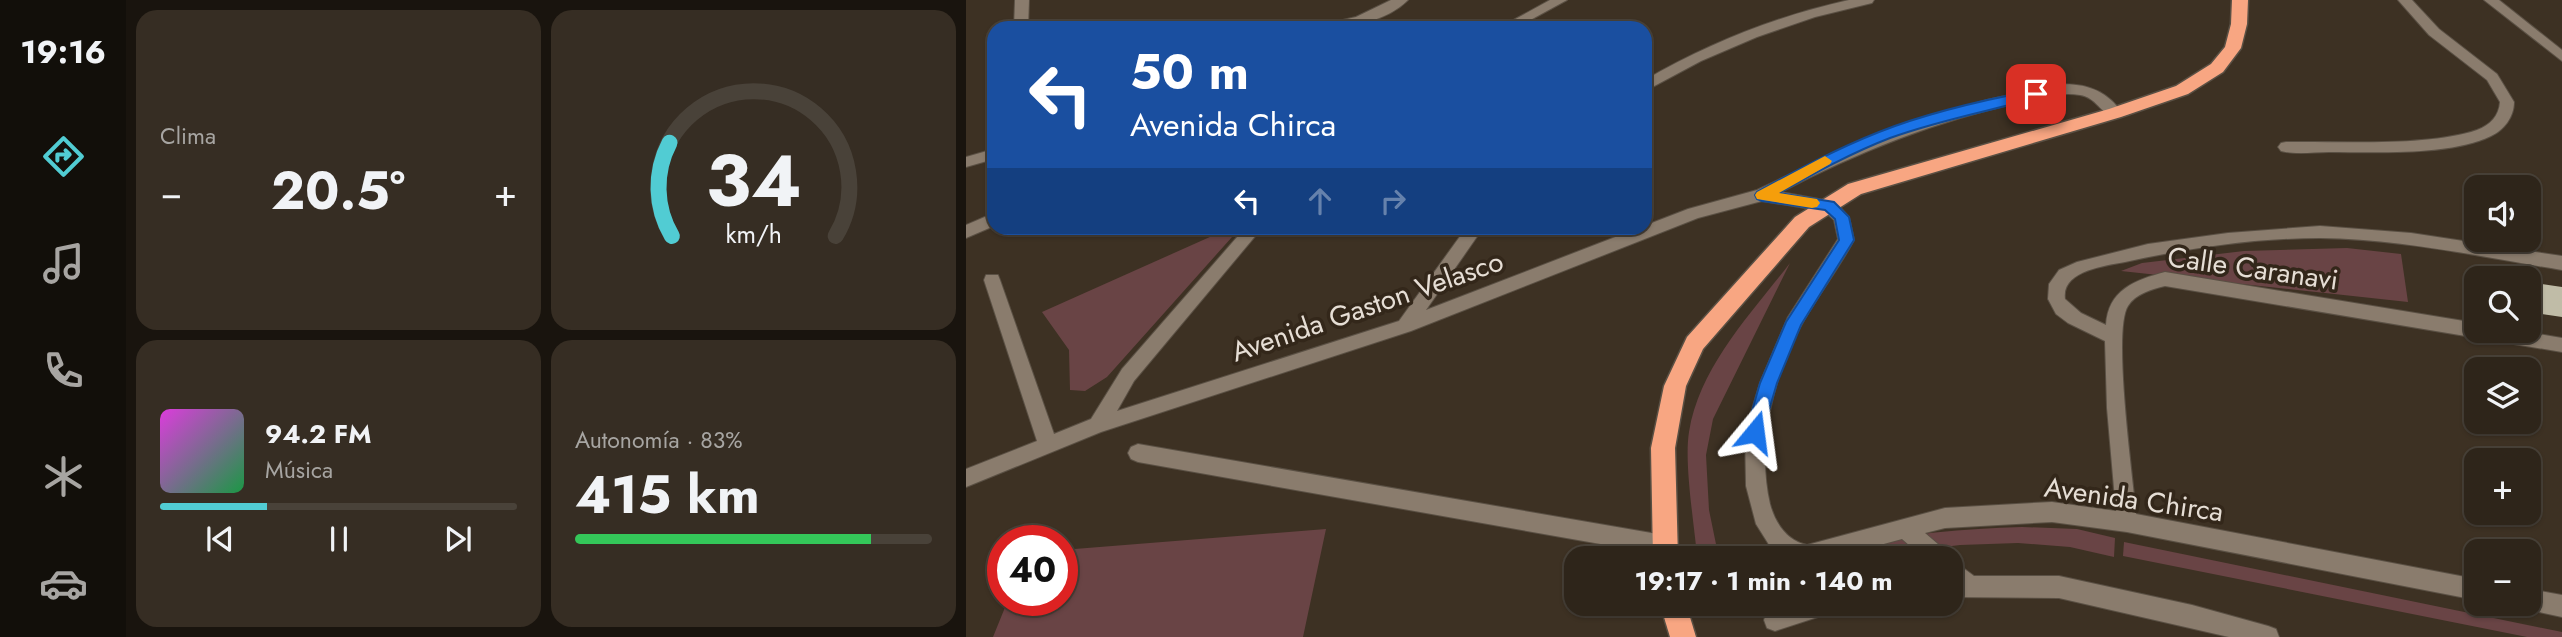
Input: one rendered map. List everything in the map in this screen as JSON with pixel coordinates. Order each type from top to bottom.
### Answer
[{"type":"highway","points":[[1664,546],[1662,448],[1675,386],[1695,343],[1802,222],[1855,188],[2115,113],[2182,90],[2217,68],[2232,48],[2239,24],[2240,0]]},
{"type":"highway","points":[[1677,616],[1683,637]]},
{"type":"street","points":[[1021,21],[1022,0]]},
{"type":"street","points":[[1356,21],[1401,0]]},
{"type":"street","points":[[1520,21],[1560,0]]},
{"type":"street","points":[[1652,82],[1691,60],[1753,34],[1867,0]]},
{"type":"street","points":[[2286,146],[2437,142],[2482,134],[2499,123],[2507,112],[2507,99],[2496,80],[2432,30],[2405,0]]},
{"type":"street","points":[[2491,0],[2562,57]]},
{"type":"street","points":[[1762,195],[1827,160],[1886,134],[1984,105],[2061,89],[2086,90],[2104,100],[2115,113]]},
{"type":"street","points":[[966,162],[987,156]]},
{"type":"street","name":"Avenida Gaston Velasco","points":[[1652,229],[1694,213],[1762,195],[1829,205]]},
{"type":"street","name":"Avenida Chirca","points":[[1829,205],[1841,217],[1846,240],[1794,322],[1769,383],[1755,432],[1756,486],[1763,517],[1780,544],[1796,554],[1807,555],[1945,518],[2052,512],[2127,522],[2464,588]]},
{"type":"street","points":[[966,232],[987,222]]},
{"type":"street","points":[[2112,336],[2071,315],[2058,304],[2055,293],[2058,283],[2064,275],[2076,269],[2139,252],[2236,239],[2319,232],[2391,238],[2562,264]]},
{"type":"street","points":[[1098,425],[1128,375],[1248,235]]},
{"type":"street","points":[[1405,326],[1470,235]]},
{"type":"street","name":"Avenida Gaston Velasco","points":[[966,478],[1098,425],[1405,326],[1638,235]]},
{"type":"street","name":"Calle Caranavi","points":[[2127,522],[2112,336],[2118,306],[2129,293],[2145,284],[2165,279],[2562,345]]},
{"type":"street","points":[[992,280],[1048,444]]},
{"type":"street","points":[[1138,453],[1632,546]]},
{"type":"street","points":[[1905,528],[1925,546]]},
{"type":"street","points":[[1963,586],[2059,587],[2192,616],[2269,637]]},
{"type":"street","points":[[2541,603],[2562,607]]},
{"type":"street","points":[[1775,621],[1789,616]]},
{"type":"shaded area","points":[[1214,235],[1232,237],[1107,377],[1085,391],[1070,390],[1069,350],[1042,312]]},
{"type":"shaded area","points":[[2347,248],[2401,254],[2408,302],[2121,271],[2142,263],[2244,251]]},
{"type":"shaded area","points":[[1790,263],[1713,419],[1706,455],[1709,510],[1716,546],[1696,546],[1688,460],[1689,432],[1704,385],[1744,321]]},
{"type":"shaded area","points":[[1326,529],[1303,637],[993,637],[1002,616],[1078,616],[1078,549]]},
{"type":"shaded area","points":[[2077,529],[2115,538],[2114,557],[2070,547],[2018,543],[1854,546],[1935,532]]},
{"type":"shaded area","points":[[2124,542],[2464,612],[2464,616],[2484,616],[2562,632],[2562,637],[2527,637],[2123,556]]},
{"type":"building","points":[[2541,284],[2562,287],[2562,317],[2541,314]]},
{"type":"slow traffic","points":[[1812,203],[1762,195],[1825,161]]},
{"type":"route","points":[[1755,432],[1769,383],[1794,322],[1846,240],[1841,217],[1829,205],[1762,195],[1827,160],[1886,134],[1984,105],[2036,94]]}]
